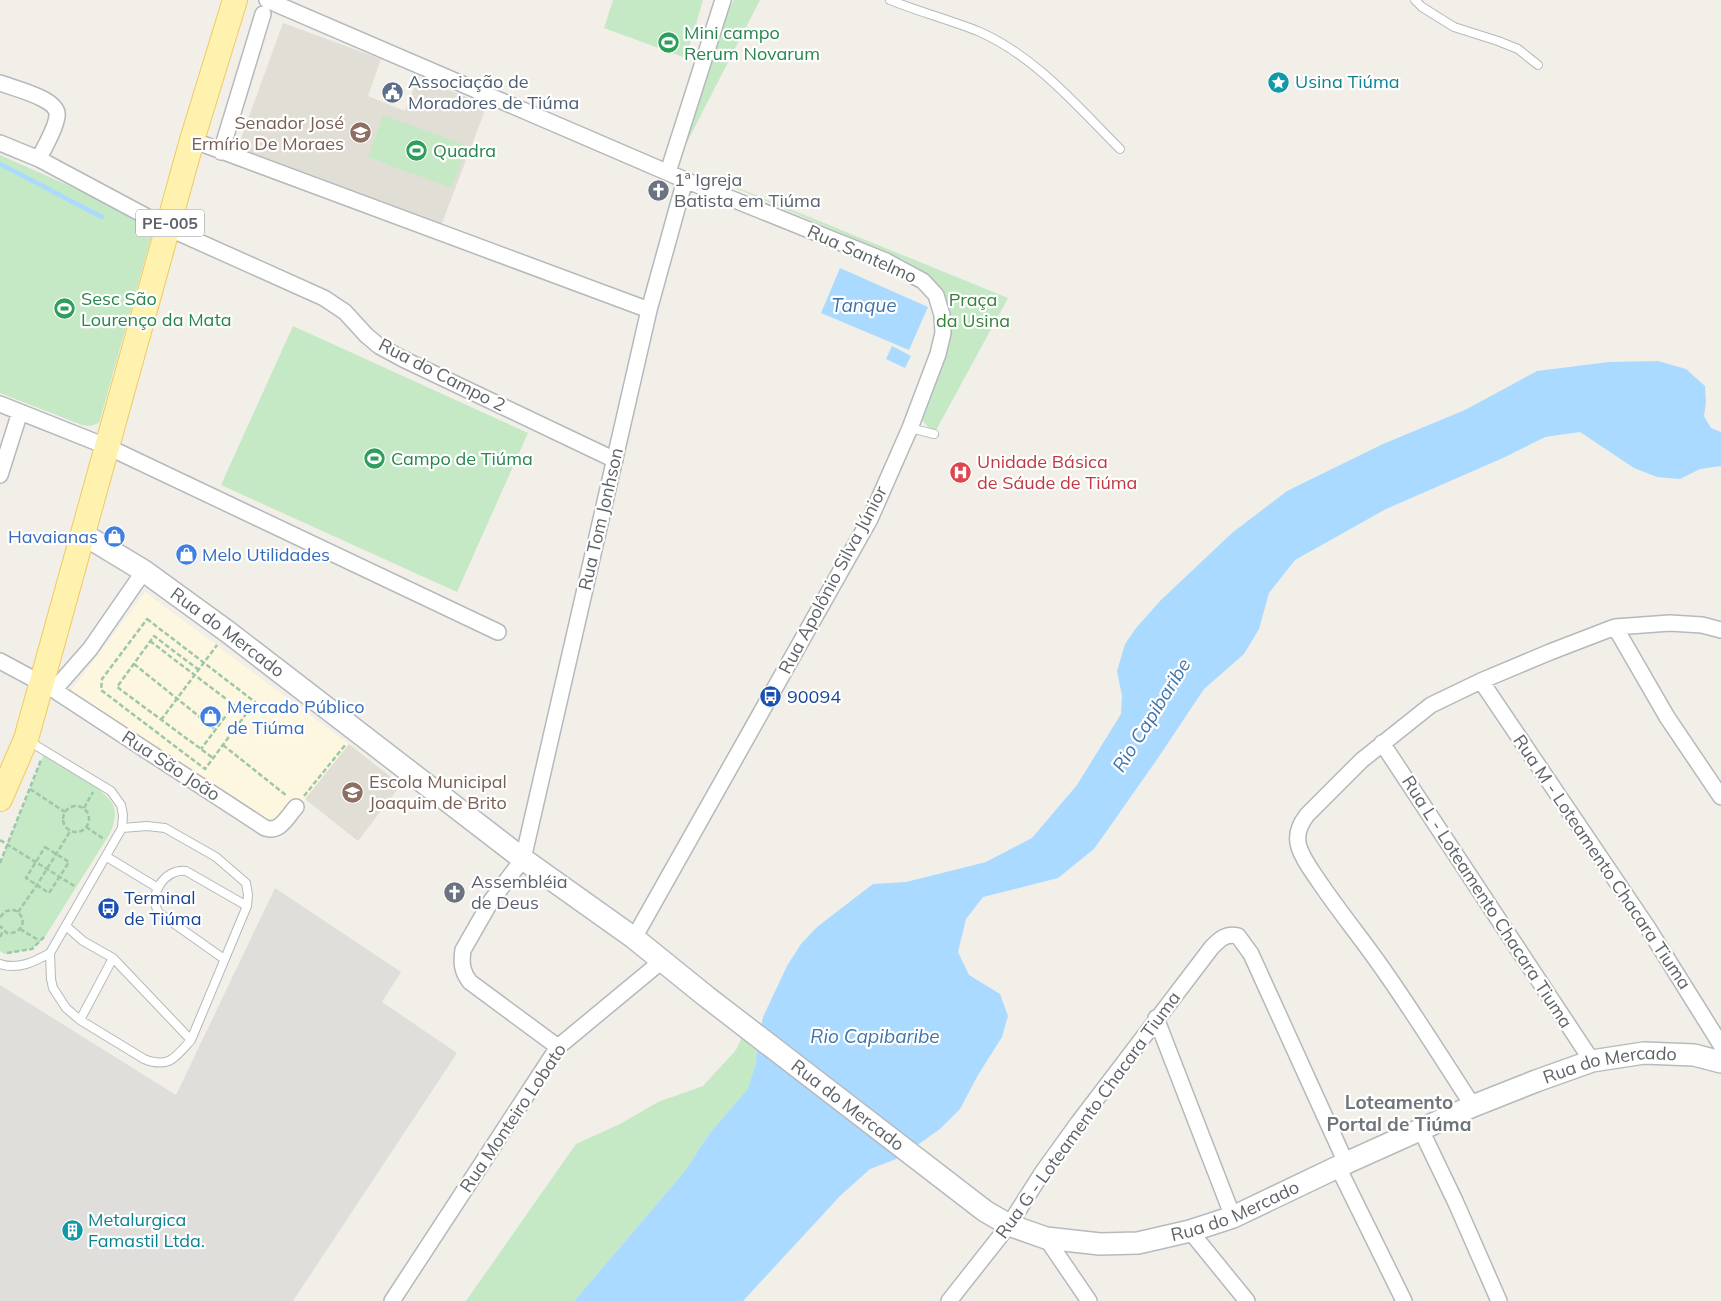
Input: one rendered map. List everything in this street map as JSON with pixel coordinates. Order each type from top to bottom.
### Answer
[{"type":"main road","name":"PE-005","points":[[0,798],[48,687],[83,534],[192,140],[235,0]]},
{"type":"main road","name":"Rua do Mercado","points":[[83,534],[144,571],[228,632],[523,859],[634,938],[985,1211],[1009,1225],[1046,1238],[1100,1244],[1138,1243],[1190,1231],[1233,1216],[1473,1106],[1592,1061],[1644,1053],[1694,1055],[1721,1062]]},
{"type":"street","points":[[668,172],[723,0]]},
{"type":"street","points":[[221,152],[265,7]]},
{"type":"street","name":"Rua Santelmo","points":[[265,7],[499,101],[685,180],[886,261],[923,281],[936,295],[942,315]]},
{"type":"street","points":[[0,83],[46,100],[57,112],[56,122],[39,159]]},
{"type":"street","points":[[192,140],[649,310]]},
{"type":"street","name":"Rua do Campo 2","points":[[0,142],[39,159],[168,228],[324,298],[345,312],[366,335],[380,346],[403,359],[615,460]]},
{"type":"street","name":"Rua Tom Jonhson","points":[[523,859],[649,310],[685,180]]},
{"type":"street","name":"Rua Apolônio Silva Júnior","points":[[634,938],[870,520],[910,428],[938,354],[943,333],[942,315]]},
{"type":"street","points":[[0,404],[108,447],[498,632]]},
{"type":"street","points":[[0,476],[20,412]]},
{"type":"street","points":[[0,661],[48,687],[90,649],[144,571]]},
{"type":"street","points":[[1473,1106],[1388,976],[1307,864],[1299,847],[1298,831],[1301,823],[1348,774],[1382,743],[1431,705],[1481,681],[1615,627],[1670,623],[1702,625],[1721,630]]},
{"type":"street","points":[[1615,627],[1667,717],[1721,797]]},
{"type":"street","name":"Rua M - Loteamento Chacara Tiuma","points":[[1481,681],[1648,928],[1721,1045]]},
{"type":"street","name":"Rua São João","points":[[48,687],[265,828],[276,829],[297,806]]},
{"type":"street","name":"Rua L - Loteamento Chacara Tiuma","points":[[1382,743],[1592,1061]]},
{"type":"street","points":[[523,859],[491,901],[463,950],[461,959],[465,976],[470,982],[558,1047]]},
{"type":"street","name":"Rua G - Loteamento Chacara Tiuma","points":[[949,1301],[1009,1225],[1042,1173],[1156,1018],[1212,947],[1228,935],[1238,936],[1243,940],[1251,954],[1342,1165]]},
{"type":"street","name":"Rua Monteiro Lobato","points":[[392,1301],[558,1047],[662,960]]},
{"type":"street","points":[[1156,1018],[1233,1216]]},
{"type":"street","points":[[1421,1130],[1499,1301]]},
{"type":"street","points":[[1342,1165],[1404,1301]]},
{"type":"street","points":[[1190,1231],[1247,1301]]},
{"type":"street","points":[[1046,1238],[1089,1301]]},
{"type":"lane","points":[[890,0],[980,33],[1010,50],[1046,75],[1120,149]]},
{"type":"lane","points":[[1415,0],[1422,7],[1454,27],[1505,43],[1518,49],[1538,65]]},
{"type":"lane","points":[[910,428],[934,434]]},
{"type":"lane","points":[[0,964],[19,966],[34,962],[50,953],[122,828],[123,816],[121,805],[111,791],[26,739]]},
{"type":"lane","points":[[50,953],[53,988],[58,999],[80,1020],[144,1059],[154,1063],[163,1064],[170,1061],[191,1040],[247,906],[246,883],[216,857],[164,828],[147,826],[122,828]]},
{"type":"lane","points":[[107,857],[158,888]]},
{"type":"lane","points":[[224,959],[158,913],[154,904],[158,888],[170,873],[180,870],[186,871],[247,906]]},
{"type":"lane","points":[[66,926],[82,941],[113,958],[191,1040]]},
{"type":"lane","points":[[80,1020],[113,958]]},
{"type":"path","points":[[147,619],[255,702],[223,745],[205,769],[101,690],[102,680],[147,619]]},
{"type":"path","points":[[161,720],[228,632]]},
{"type":"path","points":[[199,670],[154,636],[117,687],[213,758]]},
{"type":"path","points":[[150,641],[234,706],[200,749]]},
{"type":"path","points":[[134,664],[216,730]]},
{"type":"path","points":[[223,745],[297,806],[356,730]]},
{"type":"path","points":[[0,863],[44,754]]},
{"type":"path","points":[[84,808],[96,787]]},
{"type":"path","points":[[30,789],[65,812]]},
{"type":"path","points":[[76,806],[84,808],[89,815],[86,827],[79,831],[71,830],[65,825],[65,812],[76,806]]},
{"type":"path","points":[[86,827],[106,840],[108,837]]},
{"type":"path","points":[[18,912],[71,830]]},
{"type":"path","points":[[0,840],[86,893]]},
{"type":"path","points":[[45,847],[55,854],[68,862],[49,893],[26,878],[45,847]]},
{"type":"path","points":[[0,916],[10,910],[18,912],[23,922],[20,929],[14,933],[7,933],[0,926]]},
{"type":"path","points":[[0,951],[5,954],[32,949],[51,928]]},
{"type":"path","points":[[20,929],[40,941]]},
{"type":"path","points":[[0,937],[3,931]]},
{"type":"shaded area","name":"Senador José Ermírio De Moraes","points":[[283,23],[381,59],[368,96],[405,111],[418,78],[487,105],[439,231],[235,155]]},
{"type":"shaded area","name":"Mercado Público de Tiúma","points":[[145,592],[349,744],[275,838],[71,691]]},
{"type":"shaded area","name":"Escola Municipal Joaquim de Brito","points":[[349,744],[401,785],[358,841],[305,799]]},
{"type":"shaded area","points":[[275,888],[401,972],[382,1002],[457,1053],[293,1301],[0,1301],[0,985],[176,1095]]},
{"type":"green space","name":"Mini campo Rerum Novarum","points":[[613,0],[703,0],[686,58],[604,28]]},
{"type":"green space","points":[[734,0],[760,0],[685,146],[725,16]]},
{"type":"green space","name":"Quadra","points":[[383,115],[467,146],[451,188],[368,157]]},
{"type":"green space","name":"Sesc São Lourenço da Mata","points":[[0,155],[155,224],[99,423],[90,426],[82,425],[0,393]]},
{"type":"green space","name":"Praça da Usina","points":[[694,170],[1008,298],[934,434],[922,420],[922,408],[949,313],[944,294],[923,271],[904,260]]},
{"type":"green space","name":"Campo de Tiúma","points":[[293,326],[528,433],[457,592],[221,485]]},
{"type":"green space","points":[[44,754],[101,791],[113,805],[115,812],[114,820],[109,835],[46,935],[32,949],[5,954],[0,951],[0,863]]},
{"type":"green space","points":[[742,1037],[757,1045],[756,1063],[749,1089],[709,1134],[685,1171],[574,1301],[466,1301],[576,1144],[620,1124],[658,1102],[703,1086],[736,1050]]},
{"type":"water","name":"Tanque","points":[[840,268],[928,307],[909,350],[821,313]]},
{"type":"water","points":[[892,346],[911,356],[905,368],[886,359]]},
{"type":"water","name":"Rio Capibaribe","points":[[1658,361],[1686,369],[1705,386],[1706,402],[1704,416],[1711,428],[1721,432],[1721,466],[1700,469],[1680,479],[1657,477],[1634,468],[1580,432],[1545,437],[1503,458],[1386,509],[1295,560],[1269,593],[1259,629],[1244,654],[1204,689],[1094,849],[1058,878],[983,897],[966,919],[958,952],[969,975],[1000,994],[1008,1016],[1002,1037],[978,1075],[960,1109],[940,1129],[899,1158],[870,1169],[840,1196],[743,1301],[574,1301],[685,1171],[709,1134],[748,1089],[756,1063],[757,1045],[763,1017],[787,966],[801,944],[817,927],[873,884],[906,882],[986,862],[1032,838],[1077,785],[1121,714],[1122,696],[1117,671],[1125,644],[1136,628],[1161,600],[1232,533],[1287,491],[1383,444],[1465,410],[1537,371],[1609,362]]},
{"type":"waterway","points":[[0,164],[102,217]]},
{"type":"place","name":"Mini campo Rerum Novarum","points":[[668,43]]},
{"type":"place","name":"Usina Tiúma","points":[[1279,82]]},
{"type":"place","name":"Associação de Moradores de Tiúma","points":[[392,92]]},
{"type":"place","name":"Senador José Ermírio De Moraes","points":[[360,133]]},
{"type":"place","name":"Quadra","points":[[417,151]]},
{"type":"place","name":"1ª Igreja Batista em Tiúma","points":[[658,190]]},
{"type":"place","name":"Sesc São Lourenço da Mata","points":[[65,309]]},
{"type":"place","name":"Campo de Tiúma","points":[[375,459]]},
{"type":"place","name":"Unidade Básica de Sáude de Tiúma","points":[[961,472]]},
{"type":"place","name":"Havaianas","points":[[114,537]]},
{"type":"place","name":"Melo Utilidades","points":[[186,555]]},
{"type":"place","name":"90094","points":[[771,697]]},
{"type":"place","name":"Mercado Público de Tiúma","points":[[211,717]]},
{"type":"place","name":"Escola Municipal Joaquim de Brito","points":[[353,792]]},
{"type":"place","name":"Assembléia de Deus","points":[[455,892]]},
{"type":"place","name":"Terminal de Tiúma","points":[[108,908]]},
{"type":"place","name":"Metalurgica Famastil Ltda.","points":[[72,1230]]},
{"type":"district","name":"Loteamento Portal de Tiúma","points":[[1399,1113]]}]
